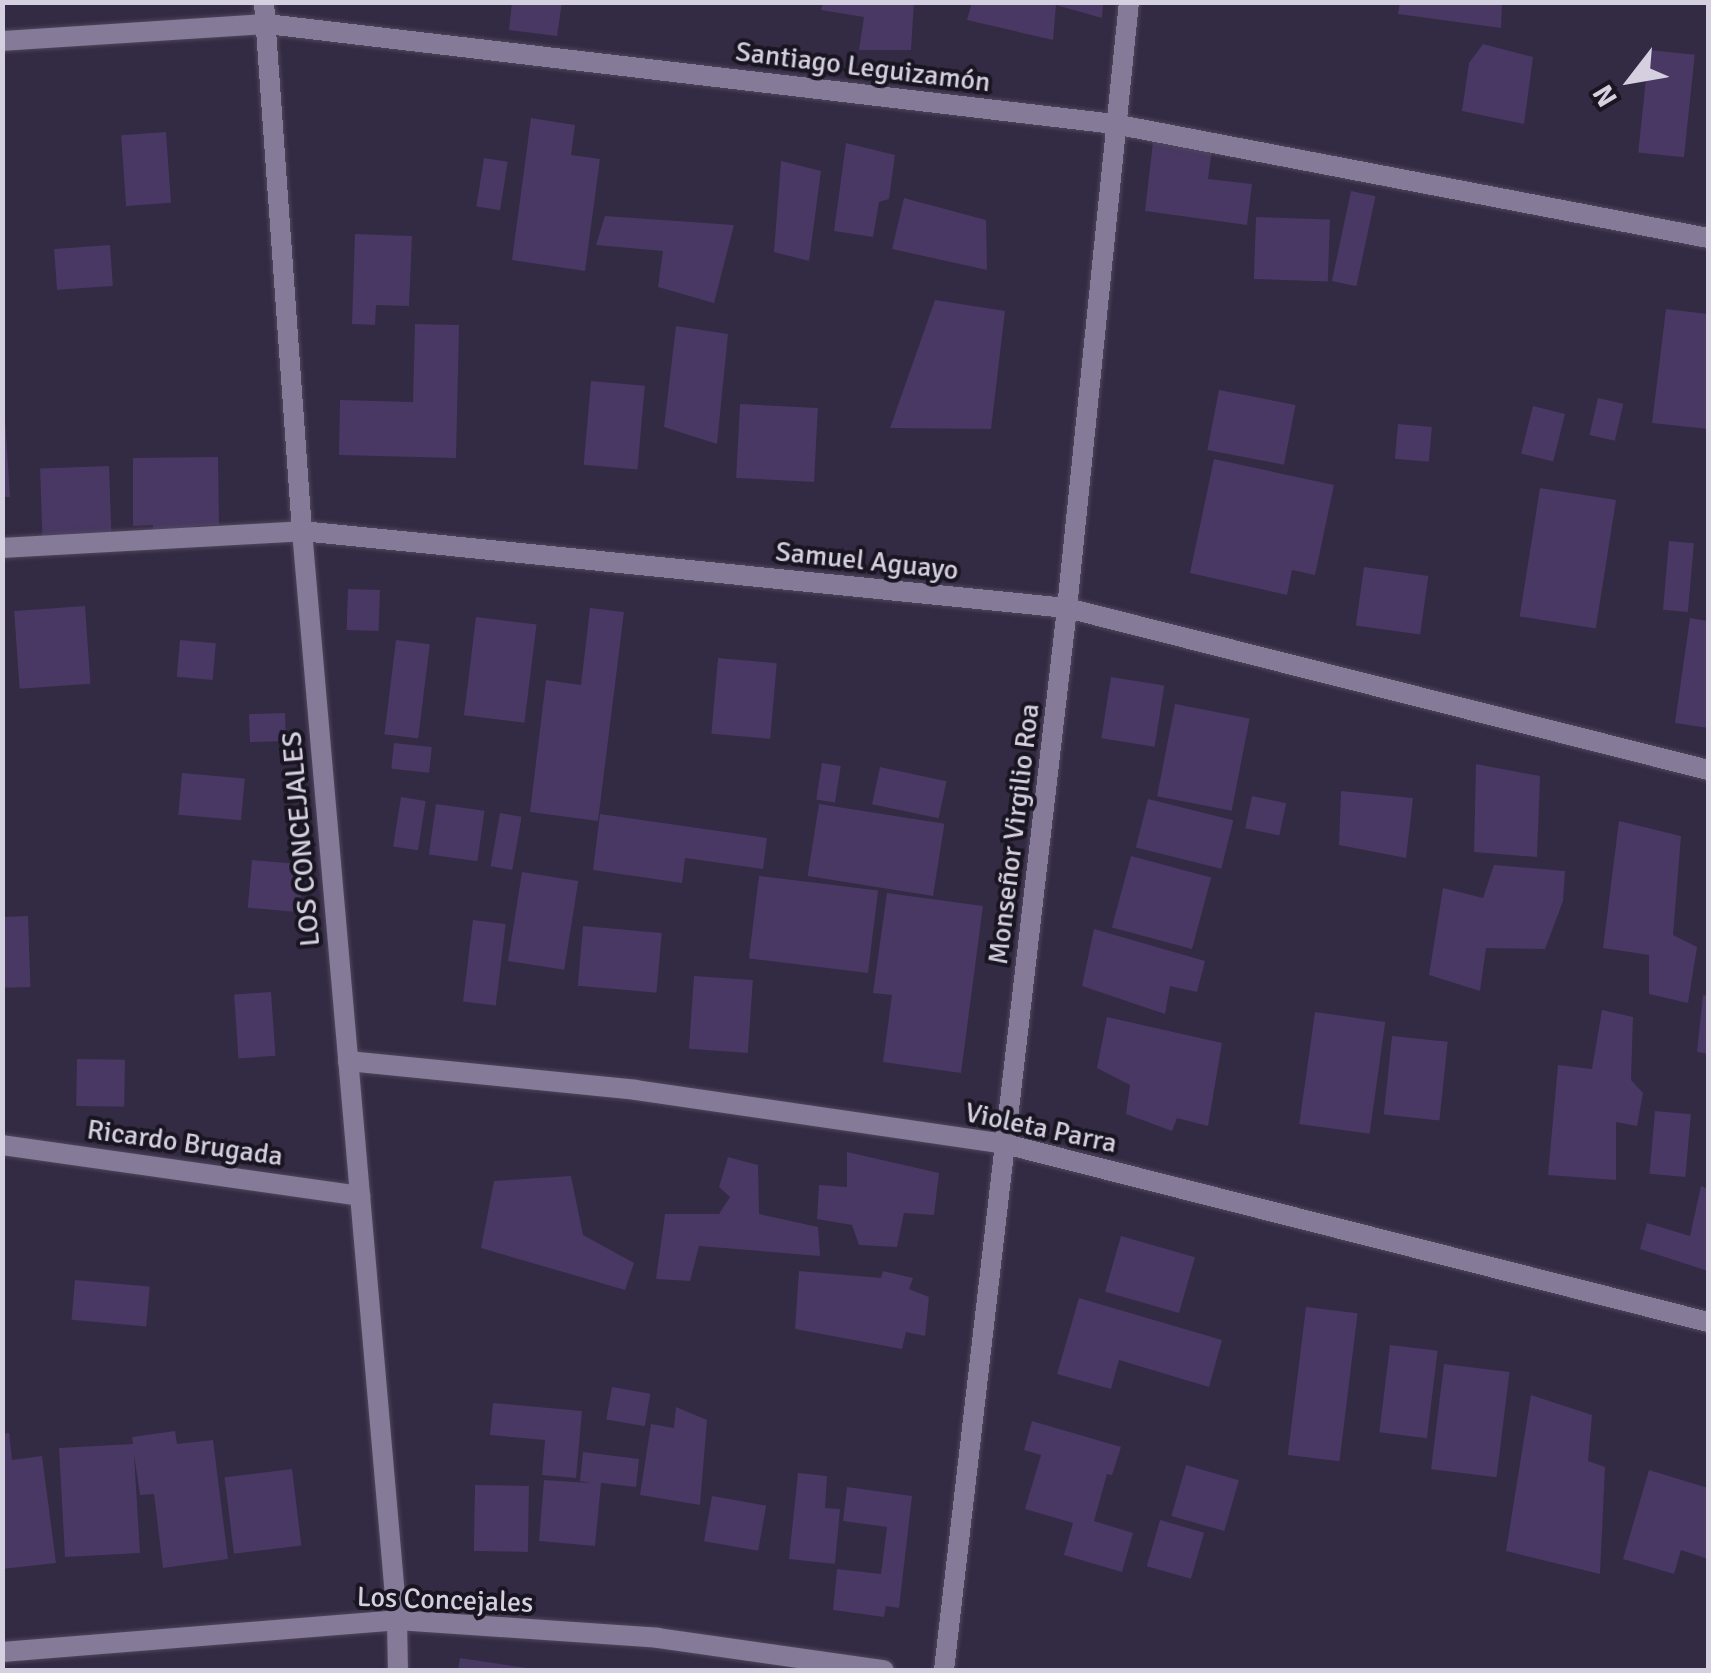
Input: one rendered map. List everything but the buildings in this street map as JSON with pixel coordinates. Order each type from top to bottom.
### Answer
[{"type":"street","name":"Monseñor Virgilio Roa","points":[[944,1670],[1068,608],[1129,2]]},
{"type":"street","name":"Santiago Leguizamón","points":[[2,42],[265,13],[1114,124],[1708,238]]},
{"type":"street","name":"LOS CONCEJALES","points":[[265,13],[302,532],[397,1620],[398,1670]]},
{"type":"street","name":"Samuel Aguayo","points":[[2,548],[302,532],[1068,608],[1708,770]]},
{"type":"street","name":"Violeta Parra","points":[[348,1060],[636,1090],[1005,1144],[1708,1322]]},
{"type":"street","name":"Ricardo Brugada","points":[[2,1145],[360,1196]]},
{"type":"street","name":"Los Concejales","points":[[2,1652],[397,1620],[658,1638],[884,1670]]}]
